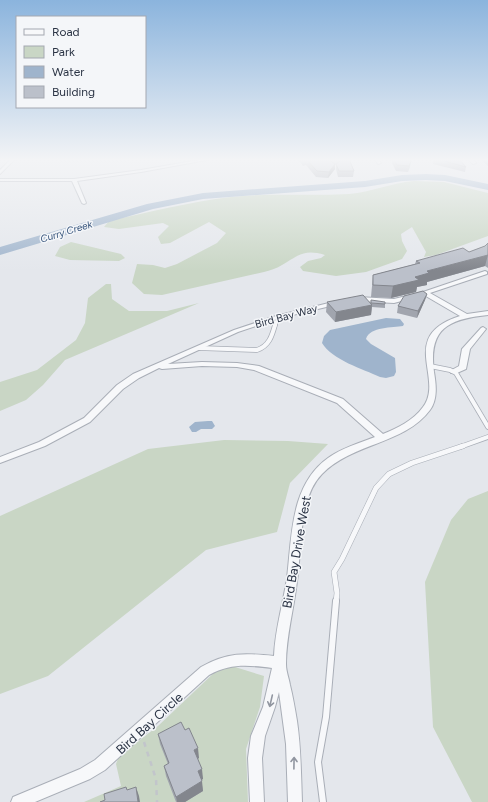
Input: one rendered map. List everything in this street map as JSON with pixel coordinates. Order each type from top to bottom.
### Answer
[{"type":"street","points":[[81,196],[84,203]]},
{"type":"street","name":"Bird Bay Way","points":[[0,460],[42,444],[87,420],[128,381],[236,332],[278,317],[356,299],[391,302],[425,293],[485,273]]},
{"type":"street","points":[[425,293],[465,316],[488,313]]},
{"type":"street","name":"Bird Bay Drive West","points":[[294,802],[294,754],[279,662],[283,626],[291,586],[301,507],[305,492],[318,472],[335,457],[409,424],[422,414],[427,408],[432,396],[433,388],[429,347],[433,335],[440,328],[451,321],[465,316]]},
{"type":"street","points":[[454,371],[463,367],[466,349],[483,329]]},
{"type":"street","name":"Bird Bay Way","points":[[154,368],[202,364],[237,365],[256,368],[340,401],[381,436]]},
{"type":"street","name":"Bird Bay Circle","points":[[18,802],[85,774],[111,756],[205,671],[216,664],[237,659],[279,662]]},
{"type":"street","points":[[257,802],[255,758],[258,736],[269,707],[279,662]]},
{"type":"lane","points":[[199,348],[242,350],[263,348],[267,345],[278,317]]},
{"type":"lane","points":[[430,366],[454,371],[488,427]]},
{"type":"lane","points":[[323,802],[318,762],[326,717],[331,671],[337,593],[334,572],[342,559],[376,488],[389,474],[412,463],[488,436]]},
{"type":"path","points":[[140,731],[157,775],[157,802]]},
{"type":"green space","points":[[488,196],[488,236],[436,255],[424,257],[426,252],[412,227],[401,234],[402,241],[407,251],[402,259],[366,272],[336,276],[303,271],[300,267],[308,261],[321,258],[325,255],[318,253],[307,253],[298,256],[278,268],[162,295],[144,294],[132,283],[137,264],[153,265],[165,268],[177,264],[217,243],[226,233],[209,222],[170,243],[161,244],[158,237],[169,226],[163,223],[119,229],[104,227],[109,221],[231,197]]},
{"type":"green space","points":[[71,242],[121,254],[125,258],[119,261],[70,260],[55,256],[60,247]]},
{"type":"green space","points":[[106,284],[111,284],[112,299],[129,311],[167,311],[199,303],[65,360],[43,385],[26,400],[0,411],[0,382],[37,370],[76,340],[85,323],[88,298]]},
{"type":"green space","points":[[224,440],[288,441],[328,444],[290,483],[277,532],[206,550],[48,676],[0,694],[0,516],[148,449]]},
{"type":"green space","points":[[488,491],[488,802],[472,802],[433,727],[425,582],[451,520],[468,499]]},
{"type":"green space","points":[[226,666],[235,667],[264,676],[260,707],[246,749],[248,802],[84,802],[121,786],[116,764],[119,756],[158,726],[217,670]]},
{"type":"water","points":[[386,318],[400,319],[404,324],[403,326],[377,330],[368,335],[366,339],[371,344],[395,358],[396,372],[394,376],[386,378],[380,377],[348,363],[333,354],[322,343],[324,336],[330,330]]},
{"type":"water","points":[[212,421],[215,426],[212,429],[201,429],[196,432],[192,432],[189,427],[195,422]]},
{"type":"building","points":[[488,243],[488,255],[427,271],[429,273],[415,277],[419,280],[393,286],[373,285],[373,275],[420,263],[416,261],[463,248],[469,252],[485,246]]},
{"type":"building","points":[[423,291],[427,294],[418,311],[398,306],[404,296]]},
{"type":"building","points":[[363,295],[372,305],[336,312],[327,302]]},
{"type":"building","points":[[371,300],[385,302],[385,304],[371,303]]},
{"type":"building","points":[[181,722],[185,730],[189,728],[198,748],[194,750],[202,769],[198,771],[202,781],[176,797],[164,766],[169,763],[158,734]]},
{"type":"building","points":[[126,787],[127,790],[136,787],[138,802],[100,802],[105,800],[104,794]]},
{"type":"waterway","name":"Curry Creek","points":[[0,251],[151,206],[201,196]]}]
